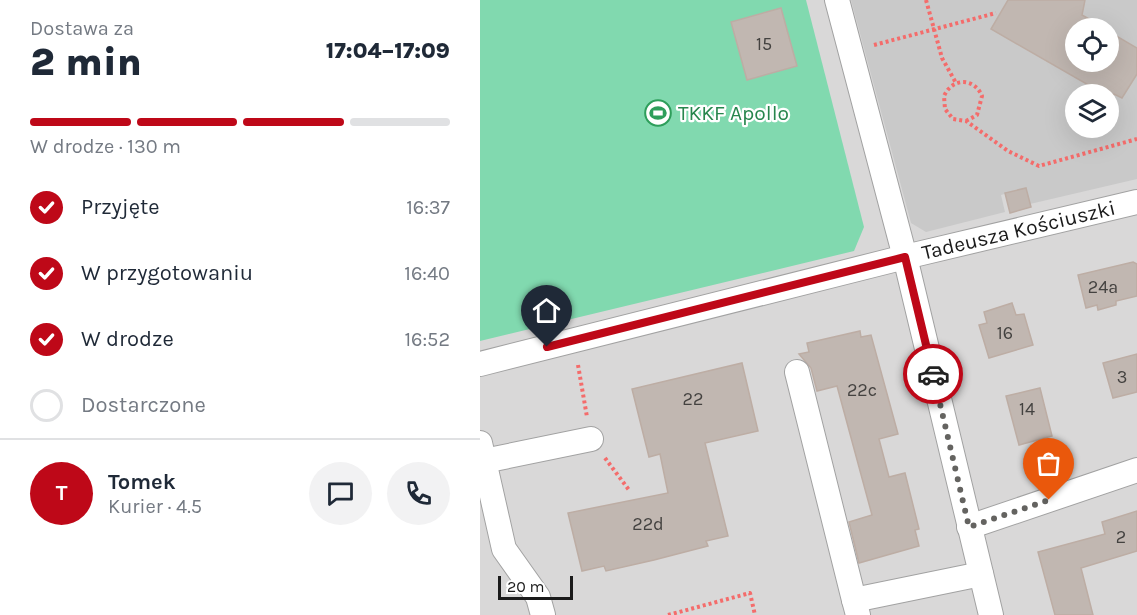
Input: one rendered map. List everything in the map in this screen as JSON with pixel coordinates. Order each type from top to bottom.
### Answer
[{"type":"street","points":[[837,0],[905,257],[991,615]]},
{"type":"street","name":"Tadeusza Kościuszki","points":[[480,364],[905,257],[1137,202]]},
{"type":"street","points":[[797,372],[856,607],[981,574]]},
{"type":"street","points":[[543,615],[538,597],[504,549],[482,452],[591,439]]},
{"type":"street","points":[[969,527],[1137,470]]},
{"type":"path","points":[[926,0],[942,58],[956,83]]},
{"type":"path","points":[[864,47],[996,13]]},
{"type":"path","points":[[956,83],[975,86],[982,96],[981,109],[977,115],[966,121]]},
{"type":"path","points":[[956,83],[944,96],[945,109],[953,119],[966,121],[1008,151],[1039,166],[1137,139]]},
{"type":"path","points":[[668,615],[750,593],[755,615]]},
{"type":"shaded area","points":[[480,0],[1137,0],[1137,615],[480,615]]},
{"type":"shaded area","points":[[851,0],[1137,0],[1137,179],[1030,204],[1025,188],[1001,195],[1005,212],[926,232],[911,223]]},
{"type":"green space","name":"TKKF Apollo","points":[[480,0],[806,0],[864,227],[854,251],[480,341]]},
{"type":"building","points":[[1008,0],[1085,0],[1082,15],[1087,18],[1065,18],[1065,72],[991,29]]},
{"type":"building","points":[[781,8],[797,66],[747,80],[731,22]]},
{"type":"building","points":[[1119,37],[1137,48],[1137,74],[1122,98],[1119,96],[1119,84],[1087,84],[1066,72],[1119,72]]},
{"type":"building","points":[[1026,188],[1031,207],[1010,213],[1005,193]]},
{"type":"building","points":[[1133,262],[1137,264],[1137,296],[1116,301],[1116,305],[1098,310],[1097,305],[1086,308],[1078,275]]},
{"type":"building","points":[[1012,303],[1016,315],[1024,314],[1033,345],[989,358],[979,325],[987,323],[984,312]]},
{"type":"building","points":[[860,331],[861,337],[871,335],[898,434],[879,439],[889,477],[905,473],[919,529],[915,530],[919,546],[859,563],[849,522],[872,515],[837,386],[817,391],[811,368],[799,354],[809,352],[807,343]]},
{"type":"building","points":[[1137,354],[1137,392],[1113,398],[1103,363]]},
{"type":"building","points":[[742,363],[758,431],[705,443],[728,536],[706,541],[708,546],[654,560],[606,571],[604,566],[582,571],[568,513],[668,493],[660,454],[649,457],[632,389]]},
{"type":"building","points":[[1040,388],[1052,436],[1019,445],[1006,396]]},
{"type":"building","points":[[1137,511],[1137,551],[1081,568],[1093,615],[1055,615],[1038,552],[1105,534],[1102,522]]},
{"type":"way so far","points":[[933,374],[969,527],[1049,500]]},
{"type":"place","name":"TKKF Apollo","points":[[658,113]]},
{"type":"route","points":[[547,347],[905,257],[933,374]]}]
